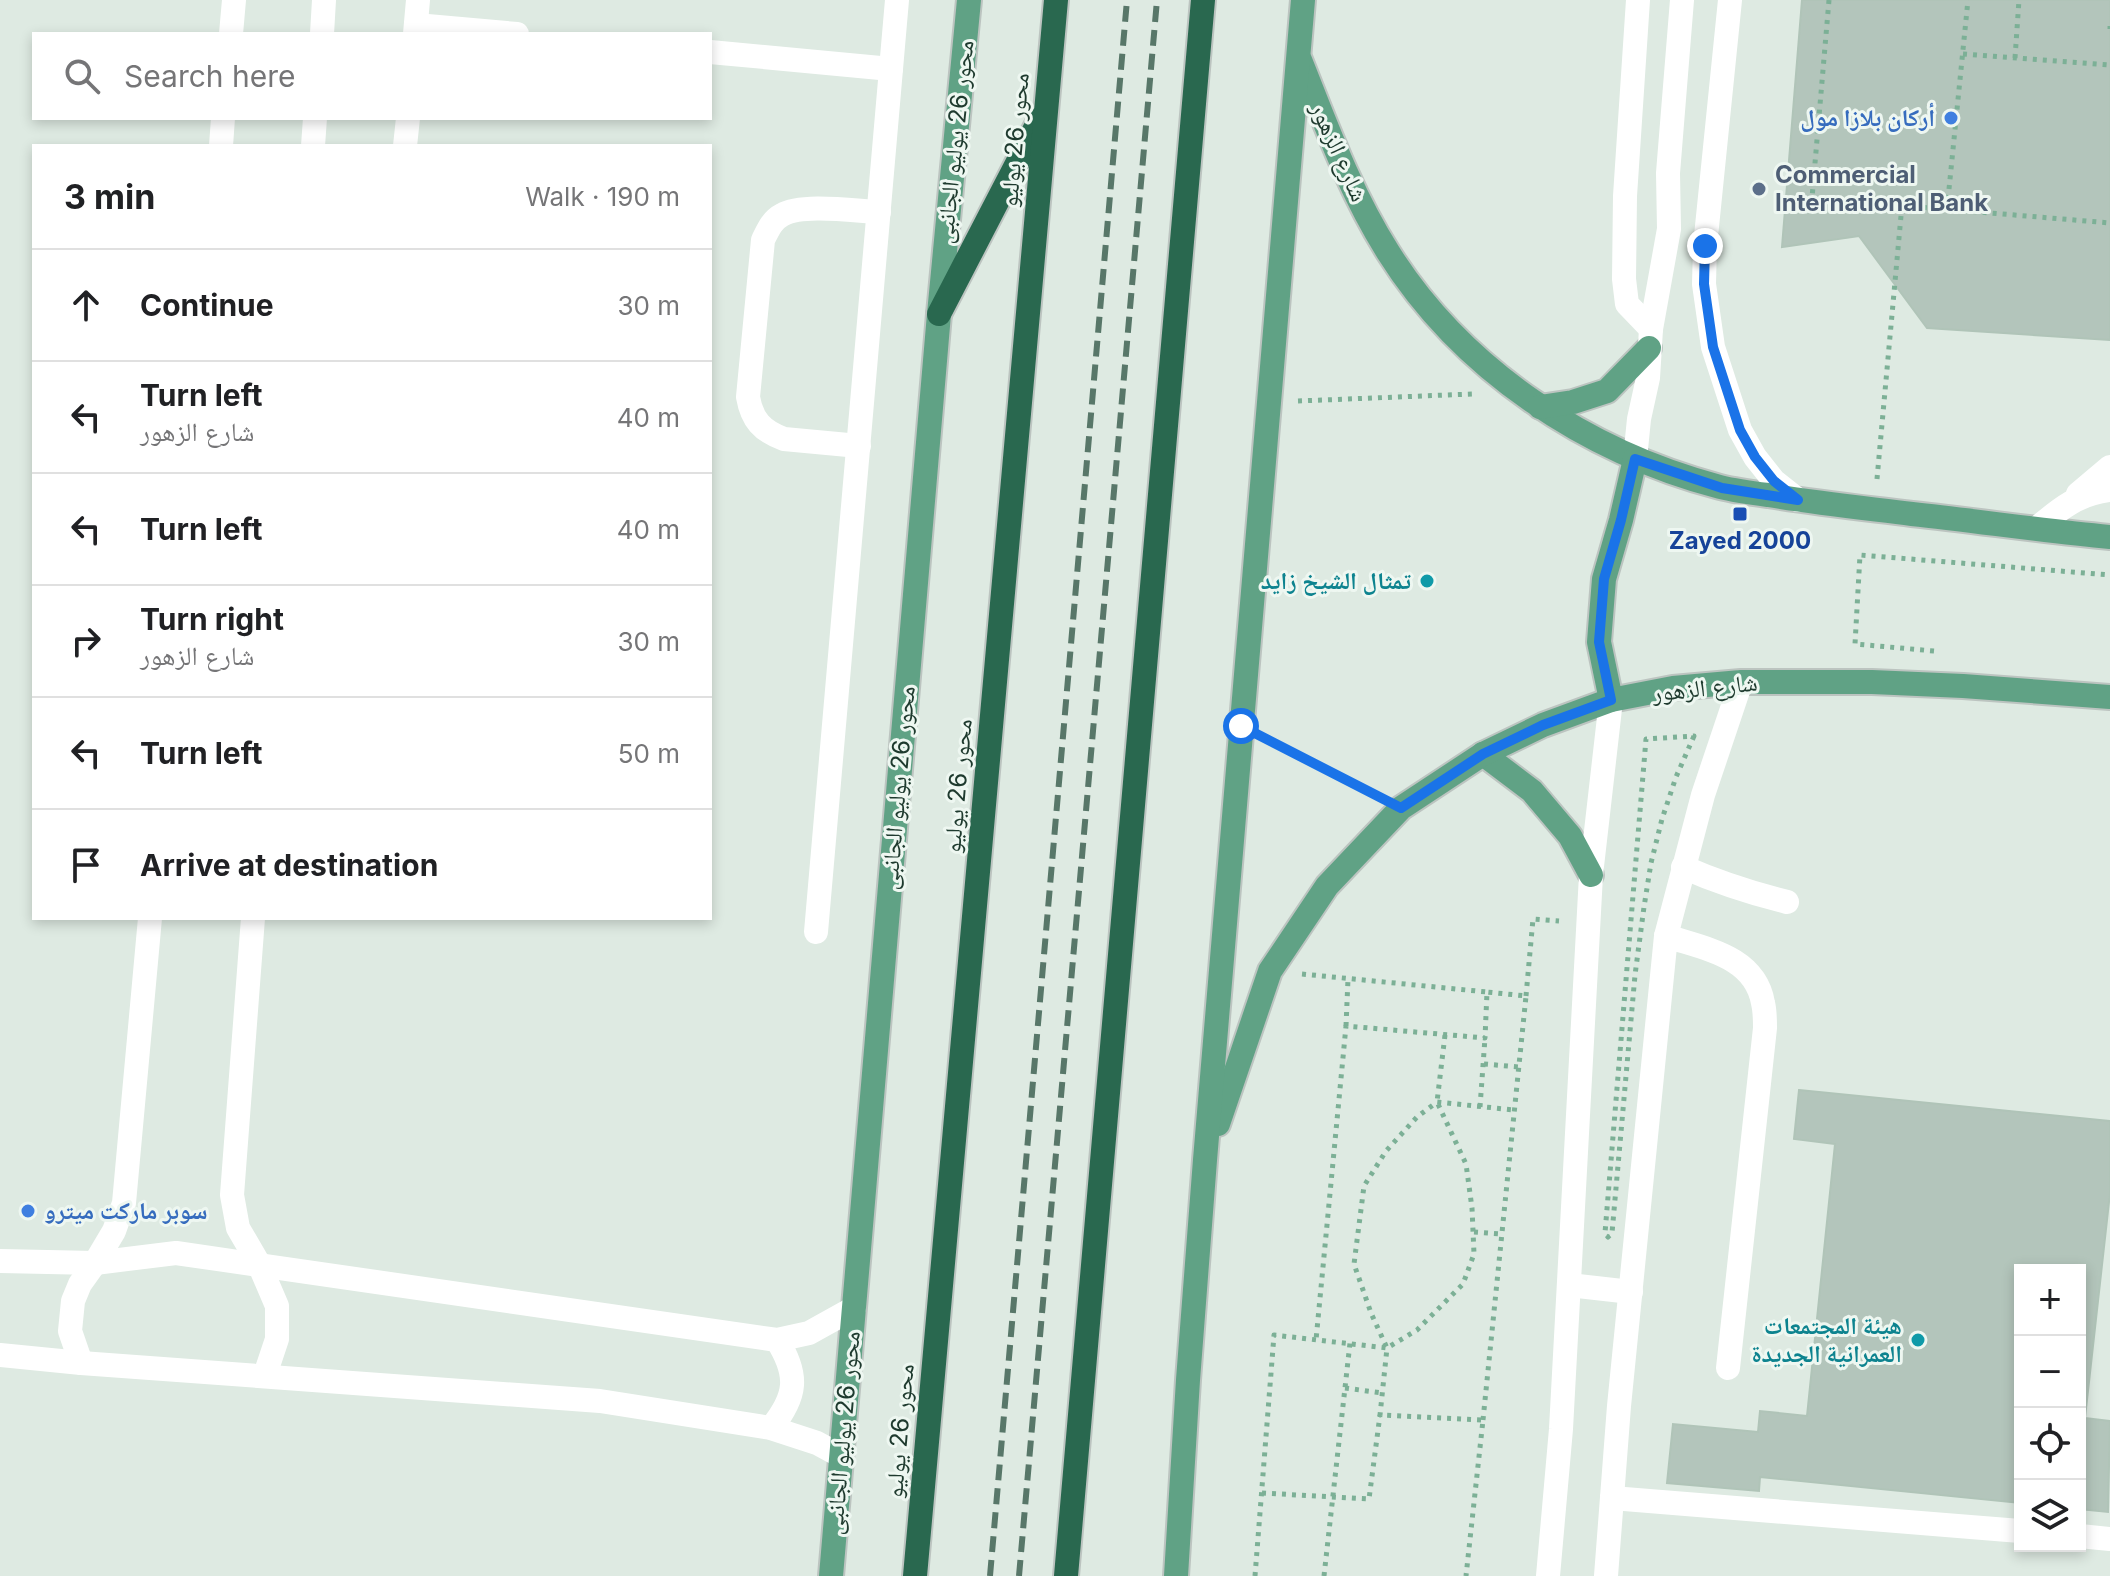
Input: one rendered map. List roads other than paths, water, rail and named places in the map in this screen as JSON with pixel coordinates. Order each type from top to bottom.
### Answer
[{"type":"highway","name":"محور 26 يوليو","points":[[915,1576],[1056,0]]},
{"type":"highway","points":[[1066,1576],[1203,0]]},
{"type":"highway","points":[[939,314],[1046,107]]},
{"type":"main road","name":"محور 26 يوليو الجانبى","points":[[831,1576],[939,314],[969,0]]},
{"type":"main road","points":[[1176,1576],[1205,1160],[1303,0]]},
{"type":"main road","name":"شارع الزهور","points":[[1297,55],[1353,189],[1388,253],[1432,311],[1483,363],[1540,407],[1583,433],[1635,459],[1722,488],[2110,537]]},
{"type":"main road","points":[[1540,407],[1573,402],[1607,391],[1650,339]]},
{"type":"main road","points":[[1611,700],[1599,642],[1604,579],[1635,459]]},
{"type":"main road","name":"شارع الزهور","points":[[1205,1160],[1270,971],[1327,886],[1401,808],[1483,754],[1543,725],[1611,700],[1673,688],[1741,682],[1872,682],[2110,697]]},
{"type":"main road","points":[[1483,754],[1532,791],[1570,836],[1591,875]]},
{"type":"street","points":[[231,32],[234,0]]},
{"type":"street","points":[[322,32],[324,0]]},
{"type":"street","points":[[418,0],[416,29],[477,32]]},
{"type":"street","points":[[816,932],[897,0]]},
{"type":"street","points":[[1638,0],[1623,270],[1627,304],[1650,339]]},
{"type":"street","points":[[1635,459],[1648,378],[1650,339],[1669,229],[1668,173],[1682,0]]},
{"type":"street","points":[[1730,0],[1705,246],[1707,311],[1713,347],[1740,430],[1755,457],[1774,481],[1798,500]]},
{"type":"street","points":[[712,52],[891,69]]},
{"type":"street","points":[[221,144],[223,120]]},
{"type":"street","points":[[313,144],[315,120]]},
{"type":"street","points":[[405,144],[408,120]]},
{"type":"street","points":[[859,446],[784,439],[773,435],[755,419],[748,397],[763,240],[774,221],[782,214],[803,209],[879,212]]},
{"type":"street","points":[[2037,528],[2110,467]]},
{"type":"street","points":[[2068,503],[2087,494],[2110,490]]},
{"type":"street","points":[[1606,1576],[1619,1406],[1666,936],[1703,795],[1741,682]]},
{"type":"street","points":[[1548,1576],[1561,1429],[1591,875],[1611,700]]},
{"type":"street","points":[[1683,867],[1728,886],[1787,902]]},
{"type":"street","points":[[81,1363],[70,1331],[73,1301],[80,1284],[114,1231],[124,1203],[150,920]]},
{"type":"street","points":[[253,920],[232,1195],[238,1228],[259,1264],[277,1306],[277,1339],[265,1375]]},
{"type":"street","points":[[1666,936],[1725,955],[1742,964],[1755,980],[1763,1001],[1765,1028],[1728,1368]]},
{"type":"street","points":[[0,1261],[95,1263],[176,1253],[777,1340],[809,1333],[854,1308]]},
{"type":"street","points":[[1569,1285],[1631,1292]]},
{"type":"street","points":[[771,1428],[783,1413],[791,1395],[793,1375],[777,1340]]},
{"type":"street","points":[[0,1355],[600,1401],[771,1428],[817,1443],[841,1456]]},
{"type":"street","points":[[1612,1498],[2014,1531]]},
{"type":"street","points":[[2086,1530],[2110,1539]]},
{"type":"railway","points":[[990,1576],[1127,0]]},
{"type":"railway","points":[[1019,1576],[1157,0]]},
{"type":"place","name":"أركان بلازا مول","points":[[1951,118]]},
{"type":"place","name":"Commercial International Bank","points":[[1759,189]]},
{"type":"place","name":"Zayed 2000","points":[[1740,514]]},
{"type":"place","name":"تمثال الشيخ زايد","points":[[1427,581]]},
{"type":"place","name":"سوبر ماركت ميترو","points":[[28,1211]]},
{"type":"place","name":"هيئة المجتمعات العمرانية الجديدة","points":[[1918,1340]]}]
